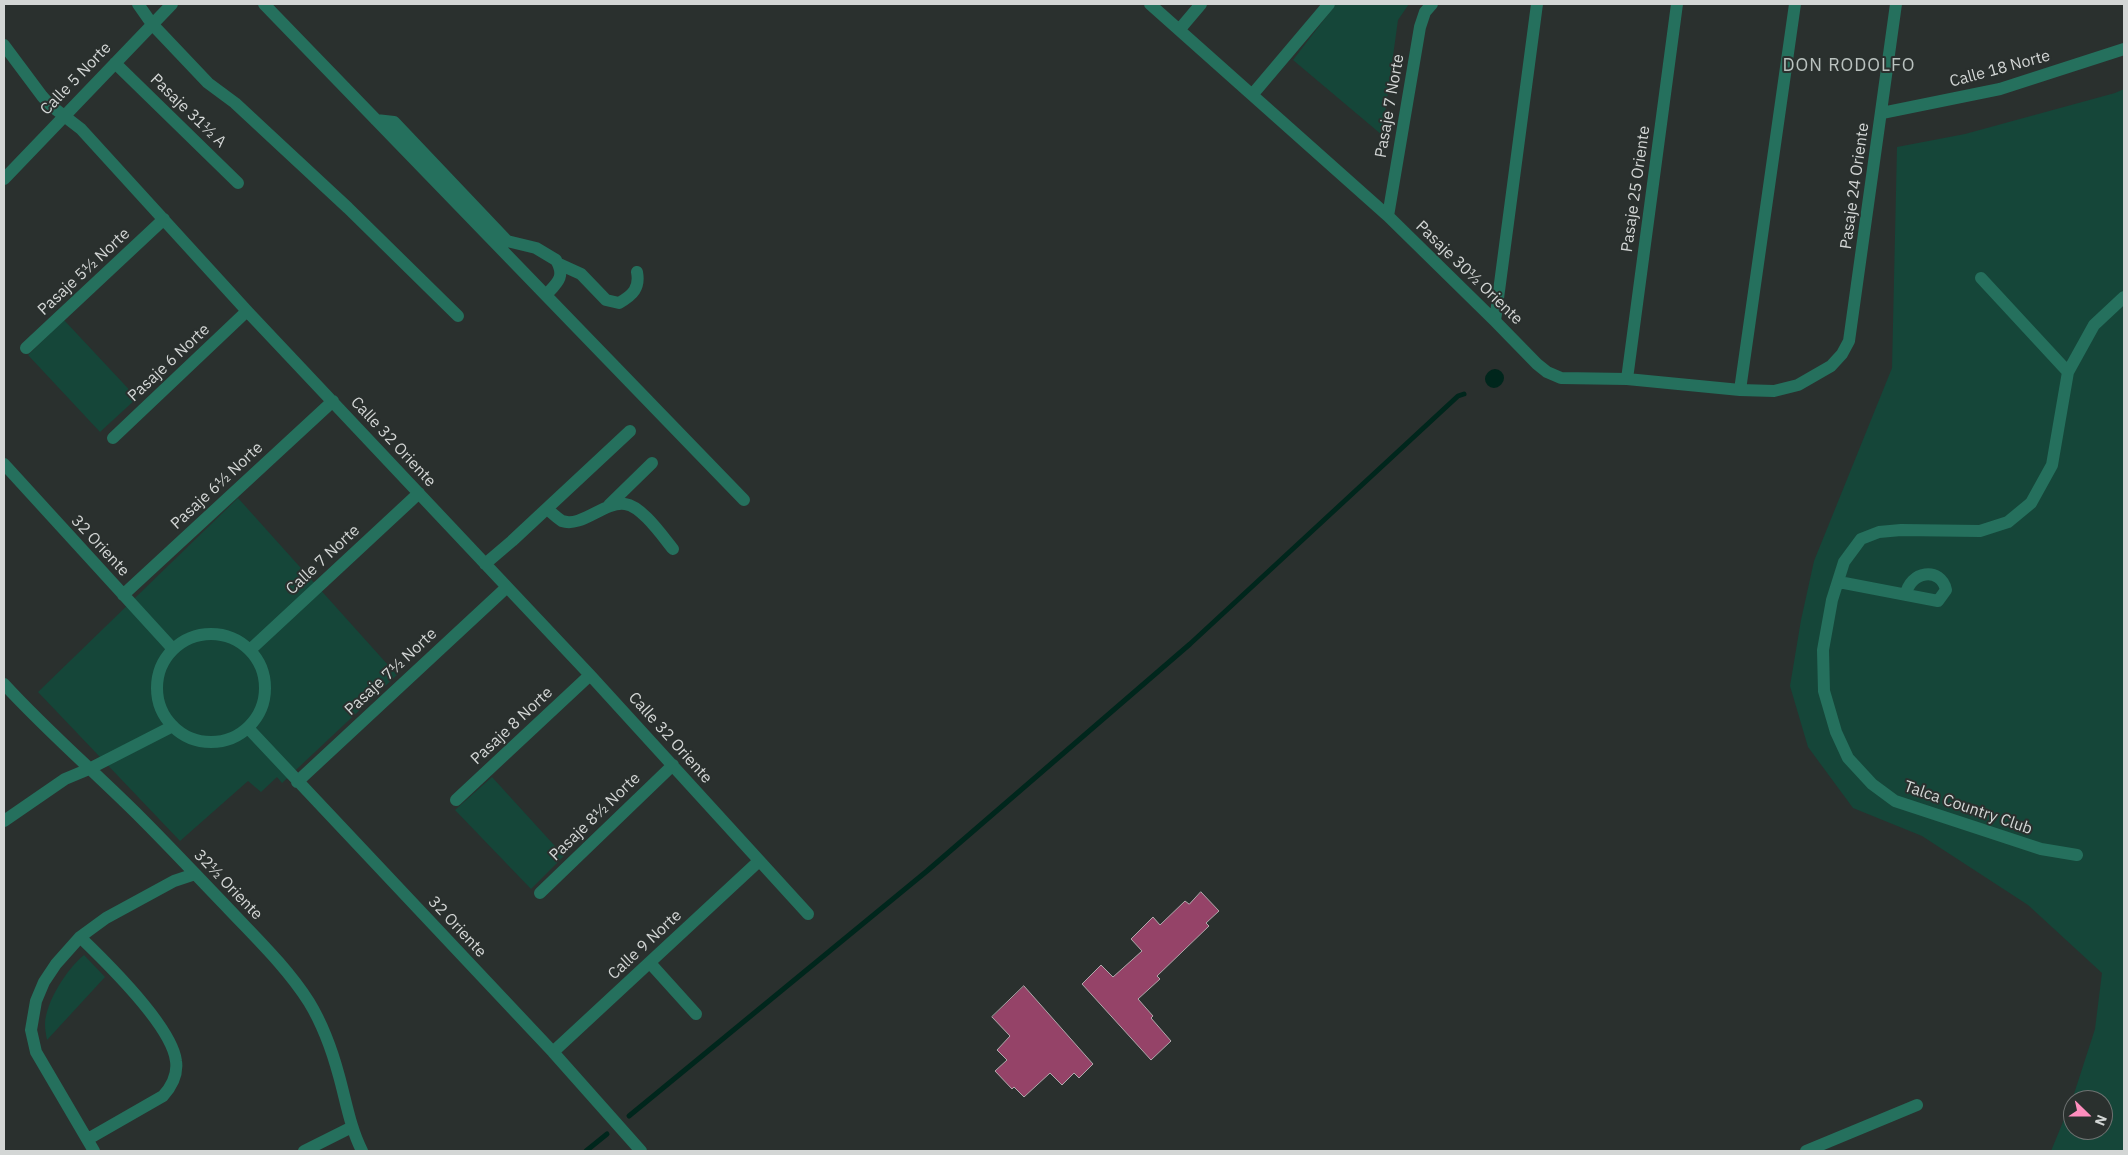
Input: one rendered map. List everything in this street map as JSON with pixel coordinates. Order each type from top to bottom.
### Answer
[{"type":"street","points":[[138,4],[152,24],[208,83],[235,103],[348,208],[458,316]]},
{"type":"street","name":"Calle 5 Norte","points":[[4,178],[172,4]]},
{"type":"street","points":[[264,4],[744,500]]},
{"type":"street","name":"Pasaje 30½ Oriente","points":[[1150,4],[1388,216],[1547,372],[1561,378],[1627,379],[1740,390],[1774,391],[1798,385],[1830,366]]},
{"type":"street","points":[[1179,30],[1201,4]]},
{"type":"street","points":[[1252,95],[1329,4]]},
{"type":"street","name":"Pasaje 7 Norte","points":[[1388,216],[1420,27],[1425,12],[1432,4]]},
{"type":"street","points":[[1496,320],[1537,4]]},
{"type":"street","name":"Pasaje 25 Oriente","points":[[1627,379],[1677,4]]},
{"type":"street","points":[[1740,390],[1796,4]]},
{"type":"street","name":"Pasaje 24 Oriente","points":[[1830,366],[1842,354],[1850,341],[1896,4]]},
{"type":"street","name":"Calle 32 Oriente","points":[[4,45],[42,96],[81,128],[247,311],[590,675],[808,914]]},
{"type":"street","name":"Calle 18 Norte","points":[[1882,113],[2000,89],[2124,49]]},
{"type":"street","name":"Pasaje 31½ A","points":[[115,63],[238,183]]},
{"type":"street","points":[[376,120],[394,122],[507,241],[536,248],[556,260],[559,264],[581,274],[606,300],[619,303],[634,292],[639,281],[637,272]]},
{"type":"street","name":"Pasaje 5½ Norte","points":[[26,348],[164,219]]},
{"type":"street","points":[[546,295],[560,280],[559,264]]},
{"type":"street","points":[[1981,278],[2068,372]]},
{"type":"street","name":"Talca Country Club","points":[[2077,856],[2033,847],[1895,801],[1872,784],[1848,758],[1836,732],[1824,691],[1824,650],[1832,600],[1844,562],[1861,539],[1879,532],[1901,530],[1980,531],[2008,522],[2031,503],[2052,465],[2068,372],[2094,325],[2124,297]]},
{"type":"street","name":"Pasaje 6 Norte","points":[[113,438],[247,311]]},
{"type":"street","name":"Pasaje 6½ Norte","points":[[123,595],[333,401]]},
{"type":"street","points":[[485,564],[630,431]]},
{"type":"street","points":[[547,509],[563,521],[575,521],[609,505],[652,463]]},
{"type":"street","name":"32 Oriente","points":[[4,464],[173,649]]},
{"type":"street","name":"Calle 7 Norte","points":[[250,650],[419,493]]},
{"type":"street","points":[[609,505],[627,504],[644,515],[673,549]]},
{"type":"street","points":[[1839,582],[1906,595]]},
{"type":"street","name":"Pasaje 7½ Norte","points":[[298,782],[507,587]]},
{"type":"street","points":[[206,634],[230,637],[250,650],[264,675],[265,689],[263,703],[257,716],[248,728],[230,738],[210,742],[190,738],[173,726],[165,716],[157,694],[160,669],[173,649],[194,636],[206,634]]},
{"type":"street","name":"Pasaje 8 Norte","points":[[456,800],[590,675]]},
{"type":"street","name":"32½ Oriente","points":[[4,684],[142,819],[286,971],[310,1004],[332,1052],[352,1127],[362,1151]]},
{"type":"street","points":[[4,821],[66,779],[173,726]]},
{"type":"street","name":"32 Oriente","points":[[248,728],[553,1052],[641,1151]]},
{"type":"street","name":"Pasaje 8½ Norte","points":[[540,893],[673,765]]},
{"type":"street","name":"Calle 9 Norte","points":[[553,1052],[759,861]]},
{"type":"street","points":[[94,1151],[36,1052],[31,1030],[36,1001],[44,982],[56,964],[80,937],[106,918],[174,881],[195,874]]},
{"type":"street","points":[[80,937],[125,984],[162,1029],[175,1055],[176,1073],[171,1086],[157,1100],[88,1139]]},
{"type":"street","points":[[650,963],[696,1014]]},
{"type":"street","points":[[1806,1151],[1918,1104]]},
{"type":"street","points":[[304,1151],[352,1127]]},
{"type":"green space","points":[[1336,4],[1409,4],[1398,20],[1382,135],[1293,60]]},
{"type":"green space","points":[[2124,89],[2124,1151],[2051,1151],[2063,1122],[2063,1140],[2113,1140],[2113,1090],[2075,1090],[2095,1029],[2102,973],[2028,905],[1922,836],[1853,808],[1808,747],[1790,686],[1801,620],[1814,561],[1892,368],[1897,147],[1965,134]]},
{"type":"green space","points":[[64,320],[137,398],[100,432],[28,355]]},
{"type":"green space","points":[[238,498],[397,675],[282,783],[277,777],[261,792],[248,781],[180,841],[38,692]]},
{"type":"green space","points":[[492,777],[564,856],[531,889],[455,810]]},
{"type":"green space","points":[[84,955],[105,977],[47,1040],[45,1026],[49,1005],[64,977]]},
{"type":"building","points":[[1201,892],[1219,911],[1206,923],[1209,926],[1157,976],[1160,979],[1138,999],[1153,1016],[1151,1018],[1171,1041],[1151,1060],[1082,984],[1101,965],[1113,977],[1142,951],[1131,939],[1153,917],[1160,925],[1185,901],[1189,904]]},
{"type":"building","points":[[1024,986],[1093,1064],[1079,1078],[1074,1073],[1062,1085],[1050,1073],[1024,1097],[1014,1087],[1012,1089],[995,1071],[1007,1060],[997,1050],[1010,1036],[992,1017]]},
{"type":"waterway","points":[[629,1116],[927,871],[1190,644],[1458,396],[1464,394]]},
{"type":"waterway","points":[[586,1151],[607,1134]]},
{"type":"district","name":"DON RODOLFO","points":[[1849,66]]}]
